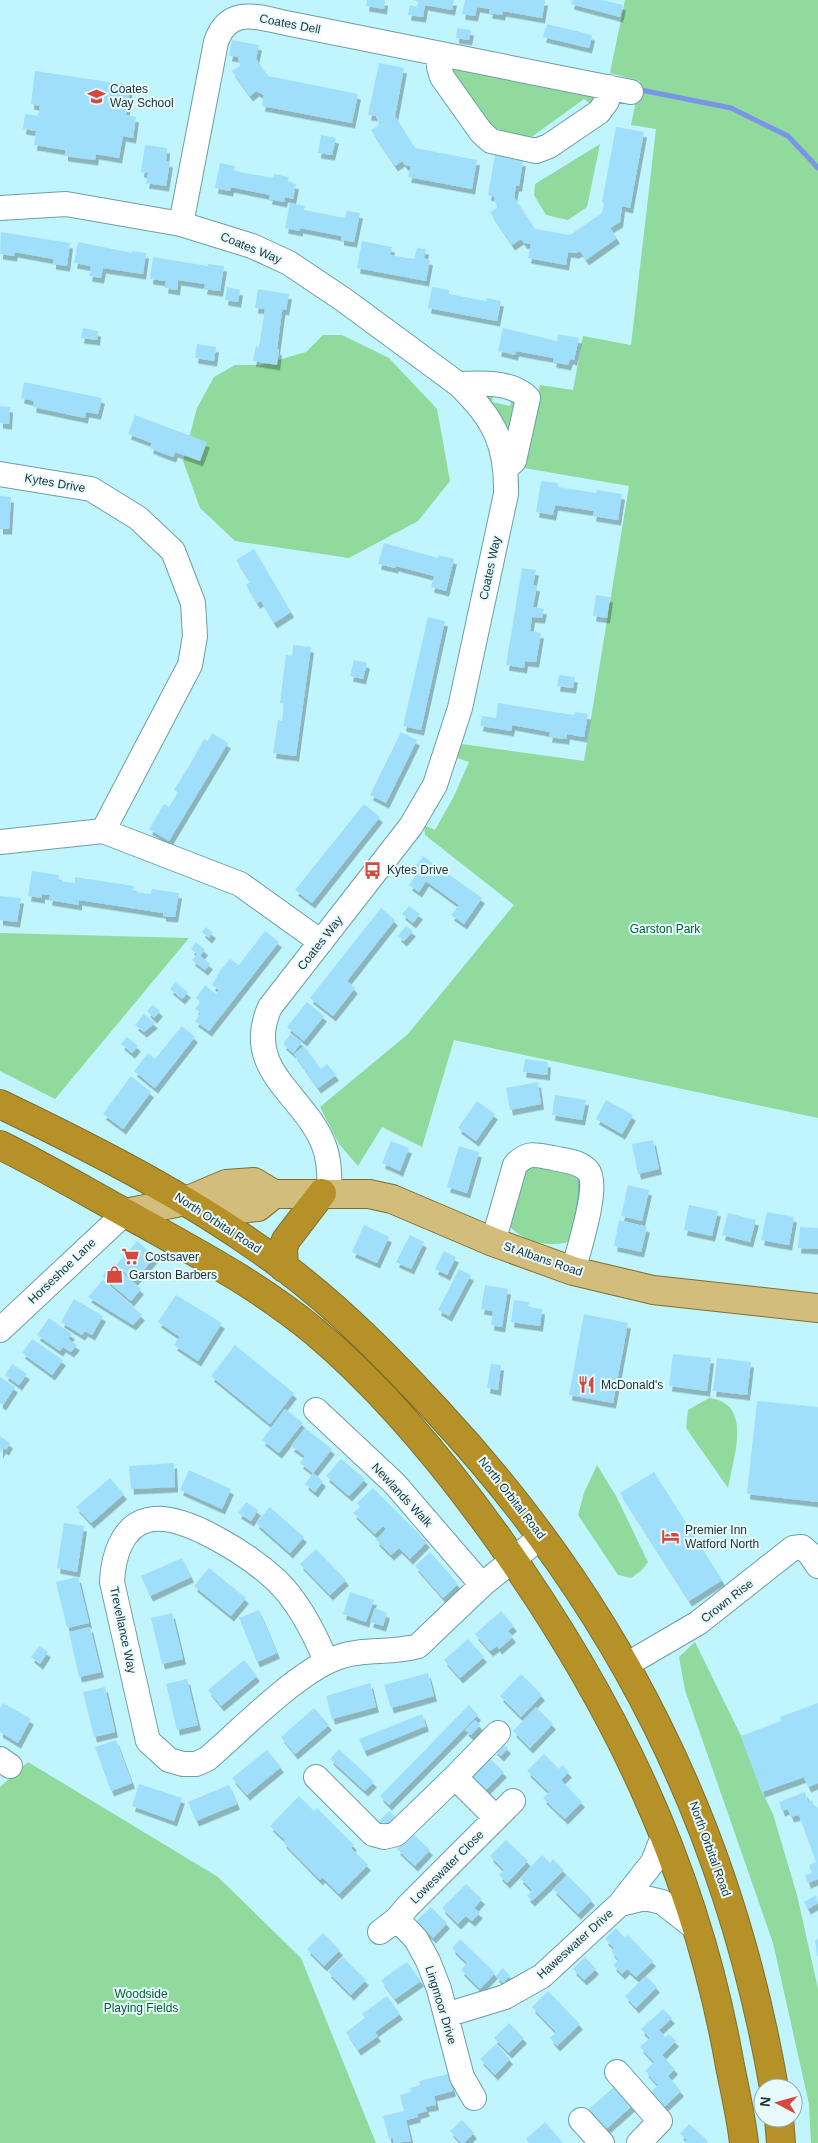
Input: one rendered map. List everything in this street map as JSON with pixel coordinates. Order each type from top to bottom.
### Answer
[{"type":"highway","points":[[8,1107],[24,1138],[98,1177],[125,1213]]},
{"type":"highway","name":"North Orbital Road","points":[[8,1107],[186,1201],[284,1268],[324,1300],[412,1383],[470,1445],[542,1536],[572,1577],[626,1665],[661,1730],[692,1797],[718,1865],[754,1986],[772,2078]]},
{"type":"highway","points":[[0,1145],[125,1213],[249,1284],[312,1330],[378,1391],[435,1456],[514,1561],[590,1680],[631,1758],[682,1878],[699,1931],[724,2028],[744,2143]]},
{"type":"highway","points":[[284,1268],[282,1258],[286,1240],[326,1193]]},
{"type":"highway","points":[[186,1201],[218,1244],[236,1257],[249,1284]]},
{"type":"highway","points":[[780,2128],[782,2143]]},
{"type":"main road","name":"St Albans Road","points":[[125,1213],[186,1201],[226,1184],[236,1183],[254,1182],[274,1194],[369,1194],[392,1200],[493,1242],[573,1271],[653,1290],[818,1308]]},
{"type":"street","name":"Coates Dell","points":[[181,224],[216,42],[224,25],[235,18],[248,16],[620,90],[607,101],[599,112],[549,146],[536,151],[491,141],[481,132],[442,77],[439,67],[439,54]]},
{"type":"street","name":"Coates Way","points":[[0,208],[66,204],[181,224],[252,246],[289,264],[344,300],[458,384],[491,421],[503,451],[506,468],[506,494],[460,708],[435,785],[411,826],[270,1008],[262,1028],[265,1059],[271,1070],[315,1127],[323,1143],[327,1155],[326,1193]]},
{"type":"street","points":[[458,384],[480,382],[518,390],[528,398],[514,462],[506,468]]},
{"type":"street","name":"Kytes Drive","points":[[0,474],[91,489],[138,518],[173,551],[193,603],[195,636],[190,665],[103,831]]},
{"type":"street","points":[[0,842],[103,831],[240,884],[321,942]]},
{"type":"street","points":[[493,1242],[515,1165],[523,1156],[533,1154],[580,1164],[589,1172],[592,1181],[590,1202],[573,1271]]},
{"type":"street","name":"Horseshoe Lane","points":[[0,1330],[125,1213]]},
{"type":"street","name":"Newlands Walk","points":[[316,1410],[395,1484],[482,1585]]},
{"type":"street","name":"Trevellance Way","points":[[326,1661],[302,1612],[278,1581],[253,1560],[222,1540],[185,1525],[164,1520],[147,1520],[135,1527],[121,1542],[113,1561],[112,1582],[148,1741],[169,1760],[183,1764],[196,1764],[207,1759],[297,1681],[326,1661],[342,1656],[397,1651],[418,1646],[482,1585],[514,1561],[542,1536]]},
{"type":"street","name":"Crown Rise","points":[[626,1665],[698,1623],[793,1548],[802,1547],[810,1554],[818,1566]]},
{"type":"street","points":[[316,1777],[374,1834],[384,1838],[396,1834],[498,1733]]},
{"type":"street","points":[[455,1777],[496,1818]]},
{"type":"street","name":"Loweswater Close","points":[[389,1926],[513,1801]]},
{"type":"street","name":"Haweswater Drive","points":[[446,2015],[505,1997],[542,1976],[620,1904],[653,1862],[664,1834]]},
{"type":"street","name":"Haweswater Drive","points":[[620,1904],[645,1898],[662,1902],[699,1931]]},
{"type":"street","name":"Lingmoor Drive","points":[[389,1926],[416,1939],[428,1961],[446,2015],[462,2077],[474,2098]]},
{"type":"street","points":[[617,2072],[660,2121],[639,2143]]},
{"type":"street","points":[[581,2120],[602,2143]]},
{"type":"green space","name":"Garston Park","points":[[625,0],[818,0],[818,1118],[454,1040],[422,1147],[382,1127],[358,1166],[339,1144],[320,1107],[408,1034],[514,905],[425,835],[424,825],[435,830],[454,796],[469,762],[457,758],[462,744],[584,761],[629,486],[524,468],[540,385],[573,390],[583,336],[631,345],[656,129],[631,125],[640,81],[610,73]]},
{"type":"green space","points":[[451,65],[597,96],[593,106],[584,99],[533,136],[525,139],[493,133],[448,69]]},
{"type":"green space","points":[[600,144],[587,207],[568,220],[546,215],[534,195],[535,184]]},
{"type":"green space","points":[[323,335],[342,335],[389,358],[437,409],[450,481],[418,521],[349,558],[235,541],[200,508],[183,461],[197,408],[214,377],[235,365],[261,365],[306,352]]},
{"type":"green space","points":[[479,389],[494,390],[492,402],[510,406],[513,393],[518,395],[515,443]]},
{"type":"green space","points":[[0,933],[189,938],[55,1099],[0,1071]]},
{"type":"green space","points":[[535,1161],[572,1172],[584,1181],[575,1240],[558,1244],[540,1243],[524,1237],[509,1226],[522,1168]]},
{"type":"green space","points":[[709,1398],[723,1402],[732,1410],[736,1421],[736,1448],[728,1488],[686,1428],[688,1410]]},
{"type":"green space","points":[[597,1465],[616,1496],[648,1562],[642,1570],[631,1578],[618,1575],[578,1515],[584,1493]]},
{"type":"green space","points":[[695,1642],[741,1736],[762,1792],[773,1814],[797,1895],[818,1989],[818,2143],[811,2143],[809,2104],[773,1943],[685,1690],[679,1657]]},
{"type":"green space","name":"Woodside Playing Fields","points":[[28,1762],[218,1877],[301,1958],[376,2143],[0,2143],[0,1787]]},
{"type":"building","points":[[367,0],[385,0],[384,9],[366,6]]},
{"type":"building","points":[[413,0],[454,0],[452,10],[425,5],[423,17],[408,15],[410,5],[418,7],[418,2]]},
{"type":"building","points":[[465,0],[545,0],[542,18],[503,11],[502,15],[489,13],[490,9],[477,7],[475,16],[462,14]]},
{"type":"building","points":[[572,0],[602,0],[623,5],[620,17],[571,4]]},
{"type":"building","points":[[547,24],[592,35],[589,48],[543,37]]},
{"type":"building","points":[[457,28],[471,30],[469,40],[456,38]]},
{"type":"building","points":[[232,40],[259,45],[256,59],[268,76],[358,94],[352,123],[262,106],[264,95],[256,91],[250,96],[232,71],[240,66],[238,57],[229,56]]},
{"type":"building","points":[[379,63],[404,68],[395,116],[415,148],[477,160],[472,189],[408,177],[411,166],[405,165],[402,161],[395,166],[371,130],[379,125],[376,116],[368,115]]},
{"type":"building","points":[[35,71],[130,85],[126,115],[136,117],[133,138],[123,136],[119,158],[96,154],[95,160],[65,156],[65,150],[34,145],[36,131],[23,129],[25,114],[38,116],[40,106],[31,104]]},
{"type":"building","points":[[616,127],[644,132],[630,208],[622,206],[620,222],[610,228],[617,238],[586,260],[580,251],[576,253],[568,252],[566,265],[528,258],[531,244],[524,243],[521,239],[512,245],[490,212],[498,207],[494,201],[495,197],[488,195],[495,155],[523,161],[519,186],[516,186],[514,197],[535,229],[570,235],[602,213],[604,203],[602,202]]},
{"type":"building","points":[[321,135],[336,138],[332,155],[318,153]]},
{"type":"building","points":[[145,145],[167,148],[166,161],[170,162],[166,186],[146,183],[148,173],[141,172]]},
{"type":"building","points":[[220,163],[235,166],[234,171],[273,178],[274,174],[289,177],[288,182],[296,184],[293,199],[285,197],[284,202],[269,199],[270,195],[231,187],[230,191],[215,188]]},
{"type":"building","points":[[290,203],[305,206],[304,210],[345,218],[347,211],[360,213],[354,242],[341,240],[341,236],[300,228],[300,231],[285,228]]},
{"type":"building","points":[[1,232],[70,243],[67,266],[53,264],[53,259],[15,252],[14,256],[0,254]]},
{"type":"building","points":[[362,241],[392,247],[390,255],[414,259],[417,248],[426,249],[424,258],[430,260],[426,281],[357,268]]},
{"type":"building","points":[[78,242],[132,253],[132,251],[146,253],[143,274],[103,268],[101,278],[89,276],[91,266],[74,263]]},
{"type":"building","points":[[153,257],[208,266],[208,264],[224,266],[220,291],[204,289],[205,284],[178,280],[177,290],[165,288],[166,281],[150,279]]},
{"type":"building","points":[[227,287],[240,290],[238,302],[225,300]]},
{"type":"building","points":[[432,287],[449,290],[449,294],[486,301],[487,298],[501,301],[497,321],[428,308]]},
{"type":"building","points":[[258,289],[289,294],[286,310],[283,309],[282,312],[277,349],[279,350],[277,365],[253,361],[256,346],[259,347],[265,309],[255,308]]},
{"type":"building","points":[[83,328],[98,331],[97,340],[81,338]]},
{"type":"building","points":[[503,328],[557,341],[558,334],[579,338],[574,360],[570,359],[568,365],[553,362],[554,358],[516,351],[515,355],[498,351]]},
{"type":"building","points":[[197,344],[216,347],[214,361],[195,358]]},
{"type":"building","points":[[24,382],[102,398],[98,414],[86,412],[85,418],[33,407],[34,401],[21,398]]},
{"type":"building","points":[[0,406],[10,407],[9,424],[0,423]]},
{"type":"building","points":[[135,415],[207,442],[200,461],[175,452],[173,457],[162,453],[150,448],[152,443],[128,434]]},
{"type":"building","points":[[541,481],[558,483],[558,487],[596,493],[597,490],[622,494],[618,520],[593,516],[594,511],[555,505],[553,515],[536,512]]},
{"type":"building","points":[[0,496],[11,497],[9,529],[0,529]]},
{"type":"building","points":[[384,543],[438,558],[439,555],[454,559],[446,591],[431,587],[434,576],[396,566],[395,568],[378,564]]},
{"type":"building","points":[[254,549],[291,612],[274,623],[261,601],[257,603],[246,585],[250,582],[236,560]]},
{"type":"building","points":[[522,568],[536,570],[533,585],[537,586],[533,607],[544,609],[542,618],[532,617],[530,631],[541,633],[536,662],[525,661],[524,668],[506,665]]},
{"type":"building","points":[[596,595],[610,597],[607,618],[593,616]]},
{"type":"building","points":[[428,617],[445,621],[421,730],[403,726]]},
{"type":"building","points":[[293,645],[311,647],[296,756],[273,753],[278,720],[282,721],[284,704],[280,703],[286,655],[292,656]]},
{"type":"building","points":[[354,660],[367,663],[363,679],[350,676]]},
{"type":"building","points":[[559,675],[575,677],[573,688],[557,686]]},
{"type":"building","points":[[498,703],[574,715],[575,712],[588,714],[584,737],[567,734],[566,739],[549,737],[550,732],[512,725],[511,731],[480,726],[482,716],[496,718]]},
{"type":"building","points":[[401,732],[417,740],[386,803],[370,795]]},
{"type":"building","points":[[212,733],[228,743],[169,841],[149,829],[164,804],[169,807],[178,792],[174,790],[204,739],[208,741]]},
{"type":"building","points":[[364,804],[380,817],[312,903],[295,890]]},
{"type":"building","points":[[423,856],[482,898],[464,924],[451,915],[459,905],[426,881],[419,892],[409,885],[415,876],[411,873]]},
{"type":"building","points":[[32,871],[59,875],[58,881],[75,883],[75,877],[134,886],[133,892],[151,894],[152,889],[179,893],[175,917],[163,916],[163,913],[79,900],[79,905],[49,900],[50,895],[42,894],[42,898],[28,896]]},
{"type":"building","points":[[0,896],[21,898],[17,922],[0,920]]},
{"type":"building","points":[[409,906],[420,914],[413,923],[402,914]]},
{"type":"building","points":[[381,908],[395,920],[347,981],[355,988],[333,1016],[310,998]]},
{"type":"building","points":[[406,926],[413,931],[404,941],[398,936]]},
{"type":"building","points":[[206,927],[213,933],[209,938],[202,932]]},
{"type":"building","points":[[265,931],[279,942],[209,1031],[195,1021],[201,1013],[195,1009],[201,1002],[196,998],[205,985],[216,994],[219,990],[212,985],[220,971],[230,959],[239,965]]},
{"type":"building","points":[[196,942],[205,950],[200,956],[210,964],[205,970],[192,960],[197,954],[191,949]]},
{"type":"building","points":[[175,982],[188,992],[182,999],[170,989]]},
{"type":"building","points":[[307,1002],[324,1016],[304,1041],[287,1027]]},
{"type":"building","points":[[153,1005],[160,1011],[154,1018],[147,1011]]},
{"type":"building","points":[[144,1014],[155,1023],[144,1032],[135,1025]]},
{"type":"building","points":[[182,1026],[195,1037],[155,1088],[134,1071],[148,1053],[155,1059]]},
{"type":"building","points":[[291,1034],[302,1042],[293,1053],[283,1044]]},
{"type":"building","points":[[127,1037],[138,1046],[132,1053],[121,1044]]},
{"type":"building","points":[[304,1046],[321,1069],[327,1064],[336,1075],[318,1088],[294,1054]]},
{"type":"building","points":[[525,1059],[548,1062],[547,1075],[523,1072]]},
{"type":"building","points":[[131,1076],[151,1092],[123,1129],[103,1114]]},
{"type":"building","points":[[538,1082],[541,1104],[510,1110],[506,1088]]},
{"type":"building","points":[[555,1095],[586,1100],[582,1120],[552,1115]]},
{"type":"building","points":[[606,1100],[633,1115],[622,1134],[596,1119]]},
{"type":"building","points":[[477,1101],[495,1114],[476,1141],[458,1128]]},
{"type":"building","points":[[653,1140],[659,1169],[638,1174],[632,1144]]},
{"type":"building","points":[[391,1141],[409,1148],[400,1171],[382,1163]]},
{"type":"building","points":[[459,1146],[479,1152],[467,1193],[447,1187]]},
{"type":"building","points":[[628,1185],[649,1190],[642,1221],[621,1216]]},
{"type":"building","points":[[689,1205],[718,1211],[712,1236],[684,1230]]},
{"type":"building","points":[[767,1212],[794,1217],[789,1245],[761,1240]]},
{"type":"building","points":[[728,1213],[756,1220],[750,1242],[722,1235]]},
{"type":"building","points":[[619,1220],[647,1227],[641,1252],[614,1246]]},
{"type":"building","points":[[364,1225],[389,1237],[377,1263],[352,1252]]},
{"type":"building","points":[[800,1227],[818,1228],[818,1249],[798,1248]]},
{"type":"building","points":[[410,1235],[424,1242],[411,1269],[396,1262]]},
{"type":"building","points":[[137,1241],[155,1257],[134,1281],[116,1265]]},
{"type":"building","points":[[444,1251],[456,1257],[447,1275],[435,1269]]},
{"type":"building","points":[[113,1264],[141,1289],[131,1301],[102,1276]]},
{"type":"building","points":[[459,1269],[471,1275],[449,1316],[438,1310]]},
{"type":"building","points":[[103,1280],[142,1315],[133,1325],[88,1297]]},
{"type":"building","points":[[485,1285],[508,1289],[502,1327],[491,1325],[493,1311],[481,1309]]},
{"type":"building","points":[[176,1295],[222,1323],[198,1361],[174,1345],[180,1337],[158,1322]]},
{"type":"building","points":[[74,1299],[103,1316],[92,1335],[85,1331],[82,1335],[61,1322]]},
{"type":"building","points":[[514,1300],[529,1302],[528,1307],[542,1309],[540,1326],[511,1322]]},
{"type":"building","points":[[584,1314],[628,1323],[613,1403],[569,1395]]},
{"type":"building","points":[[49,1318],[72,1334],[68,1339],[77,1345],[71,1352],[63,1347],[60,1351],[37,1335]]},
{"type":"building","points":[[32,1339],[63,1360],[52,1375],[22,1353]]},
{"type":"building","points":[[235,1345],[294,1393],[270,1424],[211,1376]]},
{"type":"building","points":[[673,1354],[711,1358],[707,1391],[669,1386]]},
{"type":"building","points":[[717,1358],[751,1362],[747,1395],[713,1391]]},
{"type":"building","points":[[12,1364],[27,1374],[19,1385],[5,1375]]},
{"type":"building","points":[[491,1364],[501,1365],[498,1390],[487,1388]]},
{"type":"building","points":[[0,1377],[15,1387],[3,1405],[0,1403]]},
{"type":"building","points":[[757,1401],[818,1407],[818,1502],[747,1494]]},
{"type":"building","points":[[285,1409],[303,1423],[279,1453],[262,1440]]},
{"type":"building","points":[[305,1428],[332,1449],[313,1473],[300,1463],[305,1456],[291,1446]]},
{"type":"building","points":[[0,1436],[10,1443],[6,1450],[3,1448],[0,1453]]},
{"type":"building","points":[[341,1459],[365,1479],[349,1496],[326,1476]]},
{"type":"building","points":[[174,1463],[175,1487],[131,1489],[129,1466]]},
{"type":"building","points":[[189,1470],[231,1489],[222,1509],[180,1490]]},
{"type":"building","name":"Premier Inn Watford North","points":[[654,1472],[722,1580],[689,1601],[620,1493]]},
{"type":"building","points":[[313,1473],[323,1481],[315,1492],[305,1484]]},
{"type":"building","points":[[110,1478],[124,1494],[91,1523],[76,1507]]},
{"type":"building","points":[[373,1488],[427,1542],[410,1559],[399,1548],[391,1555],[376,1540],[386,1529],[383,1526],[375,1534],[353,1513],[360,1507],[357,1503]]},
{"type":"building","points":[[246,1502],[258,1510],[251,1521],[238,1513]]},
{"type":"building","points":[[270,1507],[304,1537],[290,1553],[256,1523]]},
{"type":"building","points":[[64,1523],[84,1526],[77,1572],[57,1568]]},
{"type":"building","points":[[316,1549],[346,1580],[330,1595],[300,1564]]},
{"type":"building","points":[[430,1552],[458,1584],[443,1598],[415,1566]]},
{"type":"building","points":[[182,1558],[191,1577],[150,1596],[141,1576]]},
{"type":"building","points":[[209,1568],[246,1598],[231,1616],[194,1586]]},
{"type":"building","points":[[78,1577],[89,1623],[67,1628],[56,1582]]},
{"type":"building","points":[[350,1592],[374,1600],[366,1622],[343,1614]]},
{"type":"building","points":[[375,1608],[387,1613],[383,1626],[370,1622]]},
{"type":"building","points":[[259,1610],[277,1653],[257,1662],[239,1618]]},
{"type":"building","points":[[501,1611],[514,1626],[508,1631],[513,1637],[499,1649],[497,1646],[490,1651],[475,1634]]},
{"type":"building","points":[[172,1613],[183,1659],[162,1664],[151,1618]]},
{"type":"building","points":[[90,1627],[101,1672],[79,1677],[69,1632]]},
{"type":"building","points":[[468,1639],[484,1657],[460,1678],[444,1660]]},
{"type":"building","points":[[39,1646],[48,1652],[40,1664],[31,1657]]},
{"type":"building","points":[[244,1660],[257,1676],[221,1706],[208,1690]]},
{"type":"building","points":[[428,1673],[434,1696],[391,1708],[384,1685]]},
{"type":"building","points":[[521,1674],[542,1695],[521,1717],[500,1696]]},
{"type":"building","points":[[187,1679],[198,1725],[177,1730],[166,1684]]},
{"type":"building","points":[[370,1683],[376,1707],[332,1719],[326,1696]]},
{"type":"building","points":[[105,1687],[115,1732],[94,1737],[83,1692]]},
{"type":"building","points":[[3,1703],[31,1719],[18,1743],[0,1732],[0,1708]]},
{"type":"building","points":[[818,1703],[818,1783],[808,1787],[804,1777],[762,1792],[741,1736],[781,1721],[780,1717]]},
{"type":"building","points":[[469,1705],[478,1715],[389,1805],[380,1796]]},
{"type":"building","points":[[536,1707],[553,1724],[530,1748],[513,1731]]},
{"type":"building","points":[[314,1708],[329,1725],[295,1754],[281,1737]]},
{"type":"building","points":[[422,1714],[426,1726],[364,1751],[359,1739]]},
{"type":"building","points":[[475,1720],[480,1725],[471,1735],[465,1730]]},
{"type":"building","points":[[116,1740],[132,1783],[111,1791],[95,1747]]},
{"type":"building","points":[[501,1742],[508,1748],[501,1756],[494,1749]]},
{"type":"building","points":[[339,1749],[374,1782],[365,1791],[330,1759]]},
{"type":"building","points":[[267,1750],[281,1767],[247,1795],[232,1778]]},
{"type":"building","points":[[485,1754],[504,1772],[486,1790],[467,1772]]},
{"type":"building","points":[[544,1754],[559,1769],[562,1765],[569,1772],[561,1780],[582,1802],[565,1819],[543,1798],[549,1792],[527,1771]]},
{"type":"building","points":[[139,1784],[182,1798],[174,1821],[132,1806]]},
{"type":"building","points":[[229,1785],[237,1804],[196,1821],[188,1802]]},
{"type":"building","points":[[805,1792],[808,1802],[812,1800],[815,1808],[818,1807],[818,1879],[808,1883],[805,1875],[812,1873],[809,1865],[816,1862],[799,1815],[791,1817],[788,1809],[782,1811],[779,1802]]},
{"type":"building","points":[[299,1796],[314,1811],[317,1808],[354,1845],[351,1848],[368,1865],[339,1894],[322,1877],[320,1880],[270,1826]]},
{"type":"building","points":[[389,1811],[396,1817],[386,1827],[379,1821]]},
{"type":"building","points":[[412,1833],[430,1850],[415,1866],[397,1849]]},
{"type":"building","points":[[506,1840],[528,1861],[507,1883],[499,1875],[504,1870],[490,1856]]},
{"type":"building","points":[[542,1855],[550,1863],[553,1859],[564,1870],[532,1901],[527,1896],[532,1890],[520,1878]]},
{"type":"building","points":[[567,1875],[592,1900],[578,1914],[553,1889]]},
{"type":"building","points":[[466,1884],[482,1899],[474,1908],[480,1913],[472,1921],[466,1916],[458,1924],[442,1908]]},
{"type":"building","points":[[816,1895],[818,1903],[808,1909],[804,1902]]},
{"type":"building","points":[[431,1907],[447,1923],[433,1938],[416,1921]]},
{"type":"building","points":[[616,1928],[625,1938],[628,1935],[653,1961],[636,1977],[627,1969],[622,1974],[613,1965],[619,1960],[611,1951],[614,1948],[605,1939]]},
{"type":"building","points":[[323,1933],[340,1950],[324,1966],[307,1949]]},
{"type":"building","points":[[460,1939],[495,1973],[480,1989],[461,1970],[467,1963],[452,1948]]},
{"type":"building","points":[[818,1939],[818,1956],[817,1956],[815,1940]]},
{"type":"building","points":[[343,1957],[366,1980],[351,1995],[328,1972]]},
{"type":"building","points":[[585,1957],[596,1969],[584,1980],[573,1969]]},
{"type":"building","points":[[407,1962],[421,1981],[395,1999],[381,1980]]},
{"type":"building","points":[[503,1968],[510,1976],[503,1983],[496,1976]]},
{"type":"building","points":[[646,1976],[657,1987],[636,2008],[625,1996]]},
{"type":"building","points":[[548,1991],[580,2024],[557,2046],[550,2038],[556,2032],[532,2007]]},
{"type":"building","points":[[387,1996],[400,2014],[375,2032],[378,2036],[358,2050],[346,2032],[365,2018],[362,2014]]},
{"type":"building","points":[[663,2009],[672,2018],[659,2030],[665,2037],[669,2034],[676,2041],[662,2055],[675,2069],[668,2076],[681,2091],[663,2108],[649,2094],[658,2085],[645,2071],[654,2062],[640,2047],[650,2038],[641,2029]]},
{"type":"building","points":[[509,2023],[524,2038],[509,2053],[494,2038]]},
{"type":"building","points":[[496,2044],[510,2059],[495,2075],[480,2059]]},
{"type":"building","points":[[448,2074],[453,2091],[434,2096],[436,2105],[425,2107],[427,2111],[417,2114],[418,2117],[406,2120],[411,2141],[394,2143],[393,2138],[389,2139],[383,2116],[404,2111],[400,2095],[411,2092],[410,2088],[420,2085],[419,2081]]},
{"type":"building","points":[[616,2085],[633,2105],[605,2130],[587,2111]]},
{"type":"building","points":[[462,2120],[474,2133],[464,2143],[461,2143],[450,2131]]},
{"type":"building","points":[[545,2122],[563,2143],[529,2143],[526,2139]]},
{"type":"building","points":[[689,2124],[708,2141],[706,2143],[684,2143],[687,2140],[680,2134]]},
{"type":"waterway","points":[[636,89],[731,108],[788,136],[818,168]]},
{"type":"place","name":"Coates Way School","points":[[96,96]]},
{"type":"place","name":"Kytes Drive","points":[[373,870]]},
{"type":"place","name":"Costsaver","points":[[131,1257]]},
{"type":"place","name":"Garston Barbers","points":[[115,1275]]},
{"type":"place","name":"McDonald's","points":[[587,1385]]},
{"type":"place","name":"Premier Inn Watford North","points":[[671,1537]]}]
